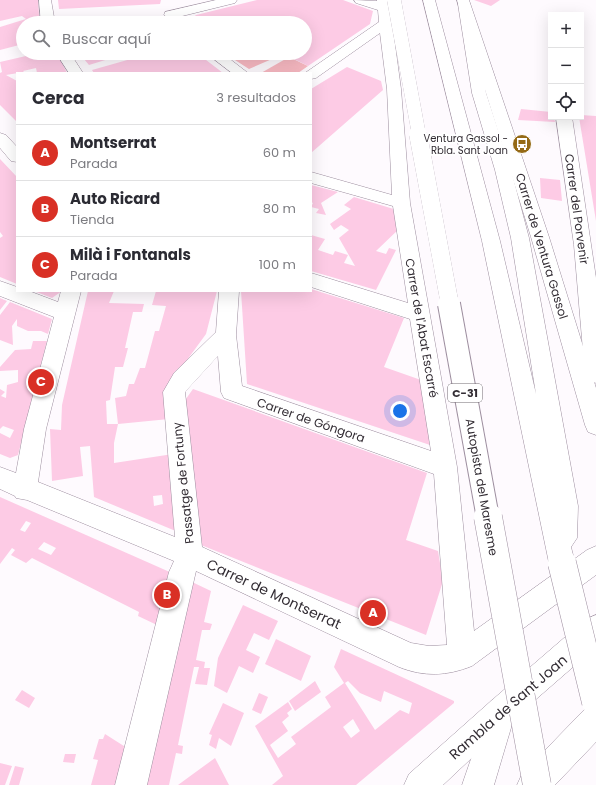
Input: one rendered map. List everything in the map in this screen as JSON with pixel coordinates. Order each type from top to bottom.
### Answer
[{"type":"main road","points":[[45,0],[47,16]]},
{"type":"main road","points":[[171,0],[174,16]]},
{"type":"main road","points":[[184,16],[231,0]]},
{"type":"main road","points":[[360,0],[387,3]]},
{"type":"main road","points":[[429,0],[491,241],[562,563],[596,702]]},
{"type":"main road","points":[[464,2],[479,93],[520,238],[566,506],[562,563]]},
{"type":"main road","name":"Carrer de Ventura Gassol","points":[[464,2],[540,237],[596,425]]},
{"type":"main road","name":"Carrer de l'Abat Escarré","points":[[387,3],[386,24],[394,89],[401,203],[445,467],[462,656]]},
{"type":"main road","name":"Autopista del Maresme","points":[[387,3],[537,785]]},
{"type":"main road","points":[[312,74],[386,24]]},
{"type":"main road","points":[[68,60],[75,72]]},
{"type":"main road","points":[[223,60],[240,72]]},
{"type":"main road","name":"Carrer del Porvenir","points":[[565,120],[590,255],[596,374]]},
{"type":"main road","points":[[0,138],[16,156]]},
{"type":"main road","points":[[312,177],[401,203]]},
{"type":"main road","points":[[312,280],[420,314]]},
{"type":"main road","points":[[0,288],[66,313]]},
{"type":"main road","points":[[25,490],[35,429],[71,292]]},
{"type":"main road","points":[[226,335],[229,292]]},
{"type":"main road","name":"Carrer de Góngora","points":[[226,335],[232,392],[445,467]]},
{"type":"main road","name":"Passatge de Fortuny","points":[[132,785],[182,572],[190,555],[174,392],[177,386],[190,371],[226,335]]},
{"type":"main road","name":"Carrer de Montserrat","points":[[0,478],[25,490],[190,555],[409,657],[425,662],[440,661],[462,656],[596,560]]},
{"type":"main road","name":"Rambla de Sant Joan","points":[[420,785],[501,711],[596,629]]},
{"type":"main road","points":[[478,785],[501,711]]},
{"type":"main road","points":[[533,785],[596,720]]},
{"type":"shaded area","points":[[235,60],[270,60],[249,69]]},
{"type":"shaded area","points":[[284,60],[295,60],[308,66],[299,72],[263,72]]},
{"type":"building","points":[[0,0],[38,0],[40,16],[16,16],[16,17],[0,21]]},
{"type":"building","points":[[58,0],[161,0],[160,4],[59,9]]},
{"type":"building","points":[[257,0],[343,0],[373,11],[370,24],[308,66],[296,60],[312,60],[312,16],[195,16]]},
{"type":"building","points":[[474,0],[500,0],[491,6]]},
{"type":"building","points":[[16,22],[16,46],[0,50],[0,27]]},
{"type":"building","points":[[16,58],[16,60],[60,60],[66,72],[37,72],[36,68],[6,75],[16,80],[16,121],[0,105],[0,73],[2,72],[0,62]]},
{"type":"building","points":[[85,60],[105,60],[89,65]]},
{"type":"building","points":[[127,60],[206,60],[222,72],[93,72],[92,70]]},
{"type":"building","points":[[347,67],[381,81],[383,90],[312,152],[312,88]]},
{"type":"building","points":[[521,109],[548,112],[548,120],[555,120],[555,122],[518,120]]},
{"type":"building","points":[[584,115],[596,116],[596,221],[579,120],[584,120]]},
{"type":"building","points":[[0,159],[16,176],[16,284],[0,277],[0,238],[3,236],[0,232]]},
{"type":"building","points":[[540,178],[560,180],[562,201],[541,198]]},
{"type":"building","points":[[312,185],[338,192],[321,203],[326,215],[316,213],[319,209],[312,207]]},
{"type":"building","points":[[354,197],[397,210],[401,227],[376,251],[386,254],[389,248],[396,250],[376,290],[312,271],[312,235],[325,239],[318,250],[333,255],[335,251],[348,255],[344,263],[355,266],[339,238],[349,230],[341,225],[334,230],[330,224],[351,209],[344,205]]},
{"type":"building","points":[[312,289],[404,318],[384,367],[421,380],[433,446],[247,384],[241,292],[312,292]]},
{"type":"building","points":[[37,292],[61,292],[52,298]]},
{"type":"building","points":[[88,292],[114,292],[109,303],[144,304],[142,312],[133,312],[125,348],[128,348],[123,367],[115,367],[110,400],[106,401],[107,424],[118,424],[114,443],[114,463],[173,454],[178,532],[94,497],[90,446],[80,447],[83,476],[52,481],[50,429],[61,430],[62,405]],"holes":[[[162,495],[163,504],[154,506],[153,496]]]},
{"type":"building","points":[[156,292],[217,292],[206,334],[179,371],[169,419],[118,424],[115,398],[126,396],[129,384],[134,384],[140,368],[145,368],[155,331],[159,331],[166,306],[152,305]]},
{"type":"building","points":[[0,298],[7,301],[0,310]]},
{"type":"building","points":[[10,302],[52,319],[48,334],[41,331],[28,331],[17,326],[17,319],[12,326],[13,345],[0,340],[0,315]]},
{"type":"building","points":[[33,341],[47,341],[18,455],[10,458],[0,454],[0,433],[10,438],[14,430],[3,426],[0,429],[0,389],[5,392],[1,396],[6,398],[7,385],[18,382],[18,370],[0,371],[0,367],[15,350],[31,349]]},
{"type":"building","points":[[193,389],[427,473],[406,540],[438,551],[443,581],[426,635],[201,545],[183,403]]},
{"type":"building","points":[[0,497],[172,573],[157,625],[138,616],[139,612],[32,558],[26,563],[11,555],[15,550],[12,548],[0,564]],"holes":[[[26,521],[31,523],[25,532],[20,530]],[[44,542],[56,548],[51,555],[38,549]]]},
{"type":"building","points":[[192,582],[211,591],[204,622],[212,624],[210,630],[202,630],[196,660],[205,662],[204,668],[210,668],[207,685],[195,684],[199,667],[194,667],[178,745],[183,746],[182,754],[176,753],[169,785],[145,785]]},
{"type":"building","points":[[243,605],[278,621],[269,640],[254,633],[246,650],[260,657],[253,673],[239,666],[227,693],[214,686],[218,658]]},
{"type":"building","points":[[276,639],[311,656],[301,681],[265,664]]},
{"type":"building","points":[[341,649],[454,701],[454,703],[356,785],[272,785],[283,776],[255,726],[288,702],[292,709],[287,713],[289,716],[282,722],[288,731],[270,745],[278,758],[296,744],[291,737],[331,707],[325,697],[344,683],[334,667]],"holes":[[[348,681],[360,693],[381,702],[384,691],[412,703],[409,714],[400,710],[375,730],[345,683]],[[353,719],[360,731],[351,738],[343,727]]]},
{"type":"building","points":[[315,681],[321,692],[295,711],[289,701]]},
{"type":"building","points":[[22,690],[35,698],[29,708],[15,700]]},
{"type":"building","points":[[259,693],[268,697],[261,714],[252,710]]},
{"type":"building","points":[[223,703],[244,713],[231,746],[219,738],[216,749],[209,745],[212,735],[209,734]]},
{"type":"building","points":[[105,734],[127,748],[118,785],[91,785],[98,760],[93,759],[99,739],[103,739]]},
{"type":"building","points":[[65,754],[76,754],[74,763],[63,762]]},
{"type":"building","points":[[215,758],[229,785],[178,785],[193,774]]},
{"type":"building","points":[[0,763],[12,766],[5,785],[0,785]]},
{"type":"building","points":[[15,766],[24,768],[19,785],[9,785]]},
{"type":"place","name":"Ventura Gassol - Rbla. Sant Joan","points":[[522,144]]},
{"type":"place","name":"Milà i Fontanals","points":[[41,382]]},
{"type":"place","name":"Auto Ricard","points":[[167,595]]},
{"type":"place","name":"Montserrat","points":[[373,613]]}]
